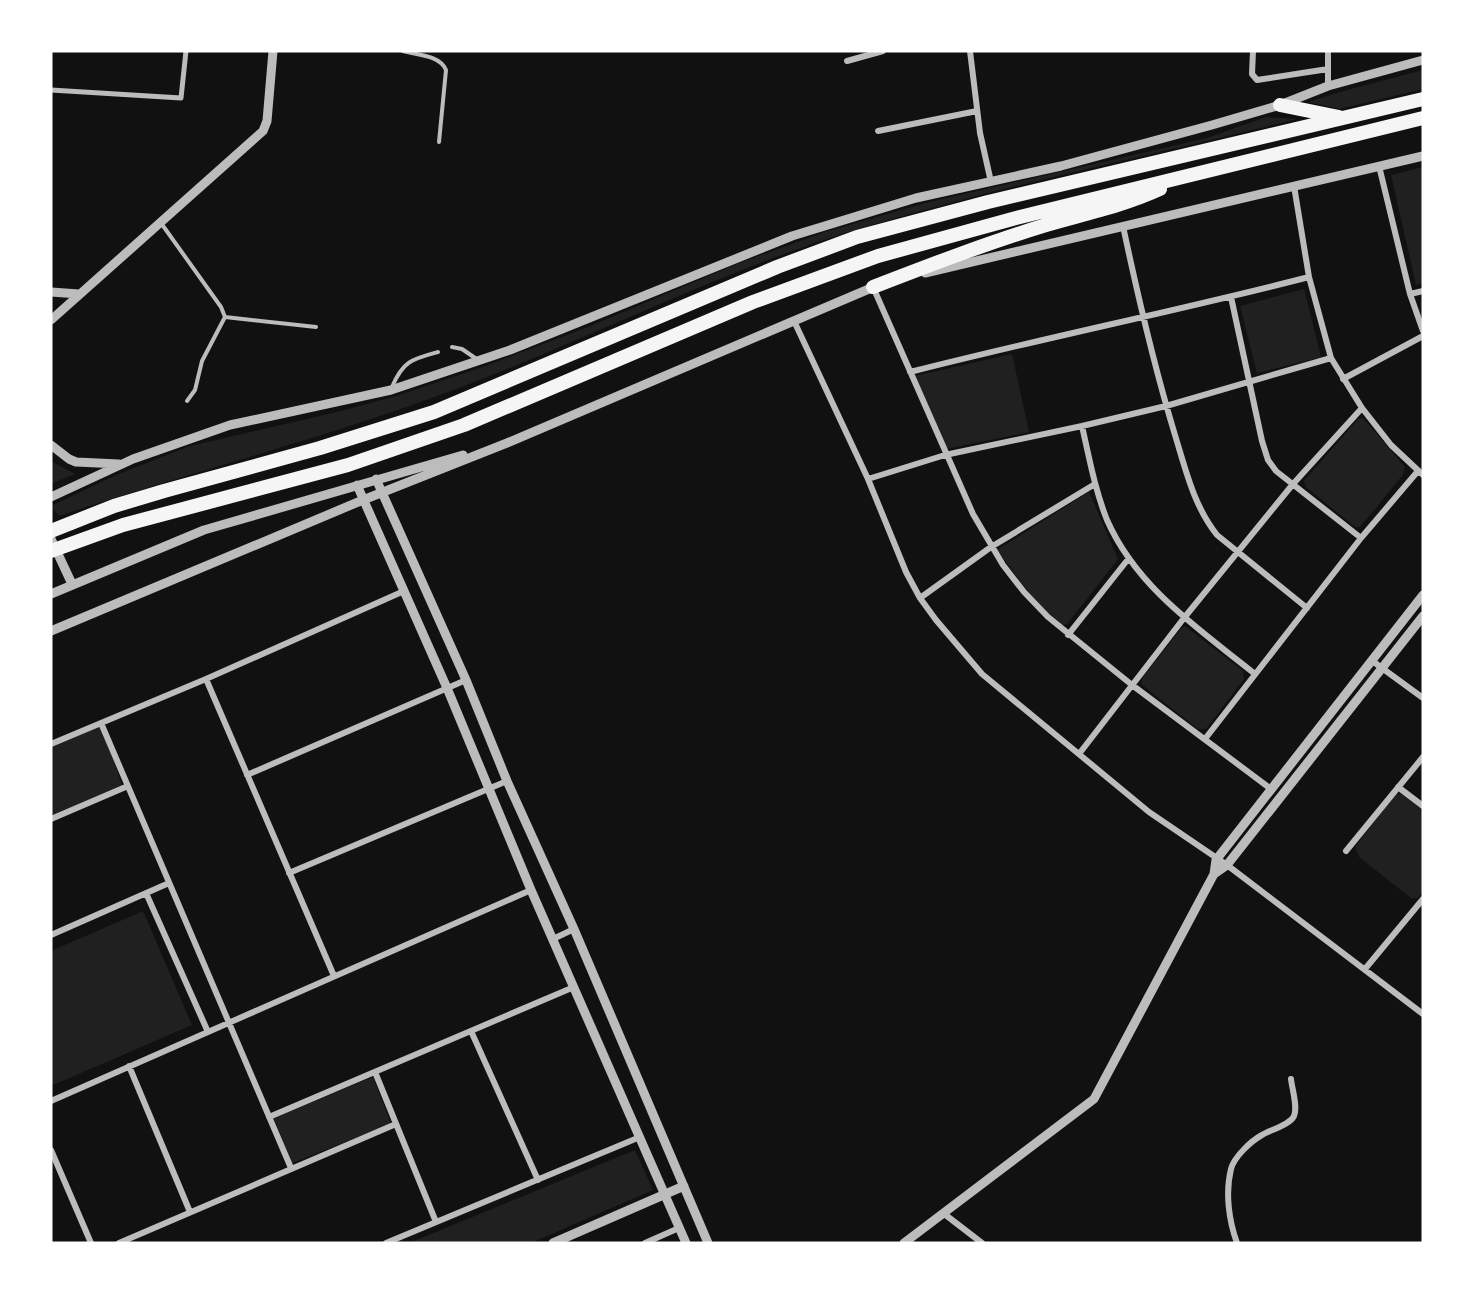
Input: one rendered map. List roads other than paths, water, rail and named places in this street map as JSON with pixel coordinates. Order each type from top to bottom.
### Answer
[{"type":"highway","points":[[51,531],[114,506],[320,448],[434,412],[777,267],[857,237],[988,202],[1423,99]]},
{"type":"highway","points":[[1280,105],[1344,118]]},
{"type":"highway","points":[[51,551],[143,519],[348,465],[464,425],[753,302],[878,256],[1016,218],[1423,118]]},
{"type":"highway","points":[[873,287],[1034,229],[1132,202],[1189,176]]},
{"type":"street","points":[[51,90],[181,98],[186,51]]},
{"type":"street","points":[[51,320],[263,131],[267,121],[273,51]]},
{"type":"street","points":[[847,61],[883,51]]},
{"type":"street","points":[[969,51],[977,111],[991,182]]},
{"type":"street","points":[[1253,51],[1252,74],[1257,80],[1328,69]]},
{"type":"street","points":[[1328,51],[1328,86]]},
{"type":"street","points":[[51,497],[122,464],[230,425],[391,390],[510,350],[792,236],[916,198],[1072,163],[1280,105],[1328,86],[1423,60]]},
{"type":"street","points":[[879,131],[977,111]]},
{"type":"street","points":[[51,631],[363,500],[507,443],[873,287],[1423,156]]},
{"type":"street","points":[[1379,166],[1410,294],[1423,331]]},
{"type":"street","points":[[1205,739],[1361,538],[1420,473],[1392,445],[1362,408],[1331,358],[1309,277],[1294,186]]},
{"type":"street","points":[[1123,226],[1142,315],[1166,406],[1198,506],[1217,535],[1307,608]]},
{"type":"street","points":[[910,372],[1309,277]]},
{"type":"street","points":[[873,287],[945,455],[991,547],[1024,592],[1068,635],[1271,789]]},
{"type":"street","points":[[1410,294],[1423,291]]},
{"type":"street","points":[[51,292],[79,294]]},
{"type":"street","points":[[1231,297],[1268,460],[1276,471],[1361,538]]},
{"type":"street","points":[[794,321],[868,479],[906,572],[920,598],[936,620],[982,674],[1149,812],[1216,860],[1227,865],[1423,1014]]},
{"type":"street","points":[[1343,379],[1423,336]]},
{"type":"street","points":[[868,479],[945,455],[1166,406],[1331,358]]},
{"type":"street","points":[[1079,754],[1184,618],[1293,484],[1362,408]]},
{"type":"street","points":[[1082,426],[1095,484],[1106,517],[1128,558],[1157,593],[1184,618],[1255,674]]},
{"type":"street","points":[[51,581],[53,593],[204,530],[507,443]]},
{"type":"street","points":[[51,445],[76,462],[122,464]]},
{"type":"street","points":[[376,479],[466,680],[507,781],[574,929],[708,1243]]},
{"type":"street","points":[[920,598],[991,547],[1095,484]]},
{"type":"street","points":[[357,485],[686,1243]]},
{"type":"street","points":[[51,539],[72,584]]},
{"type":"street","points":[[1068,635],[1128,558]]},
{"type":"street","points":[[51,744],[206,679],[404,591]]},
{"type":"street","points":[[904,1243],[1094,1099],[1214,874],[1216,860],[1423,595]]},
{"type":"street","points":[[1214,874],[1227,865],[1423,616]]},
{"type":"street","points":[[1371,660],[1423,698]]},
{"type":"street","points":[[206,679],[334,976]]},
{"type":"street","points":[[247,775],[466,680]]},
{"type":"street","points":[[101,723],[291,1168]]},
{"type":"street","points":[[1346,850],[1423,757]]},
{"type":"street","points":[[289,873],[507,781]]},
{"type":"street","points":[[51,819],[128,786]]},
{"type":"street","points":[[1398,787],[1423,806]]},
{"type":"street","points":[[51,935],[169,883]]},
{"type":"street","points":[[51,1101],[531,890]]},
{"type":"street","points":[[146,893],[208,1032]]},
{"type":"street","points":[[1365,969],[1423,899]]},
{"type":"street","points":[[1416,908],[1423,914]]},
{"type":"street","points":[[553,939],[574,929]]},
{"type":"street","points":[[269,1117],[574,987]]},
{"type":"street","points":[[471,1031],[538,1180]]},
{"type":"street","points":[[129,1066],[190,1212]]},
{"type":"street","points":[[375,1072],[436,1222]]},
{"type":"street","points":[[1237,1243],[1231,1224],[1228,1196],[1231,1167],[1242,1151],[1259,1136],[1292,1119],[1295,1114],[1291,1079]]},
{"type":"street","points":[[119,1243],[396,1124]]},
{"type":"street","points":[[386,1243],[640,1137]]},
{"type":"street","points":[[51,1150],[91,1243]]},
{"type":"street","points":[[553,1243],[684,1186]]},
{"type":"street","points":[[943,1214],[982,1243]]},
{"type":"street","points":[[645,1243],[679,1228]]},
{"type":"lane","points":[[403,51],[439,60],[446,70],[439,142]]},
{"type":"lane","points":[[160,223],[225,317]]},
{"type":"lane","points":[[225,317],[316,327]]},
{"type":"lane","points":[[187,401],[195,390],[202,361],[225,317]]},
{"type":"lane","points":[[452,347],[478,360]]},
{"type":"lane","points":[[391,390],[403,366],[413,359],[438,352]]}]
